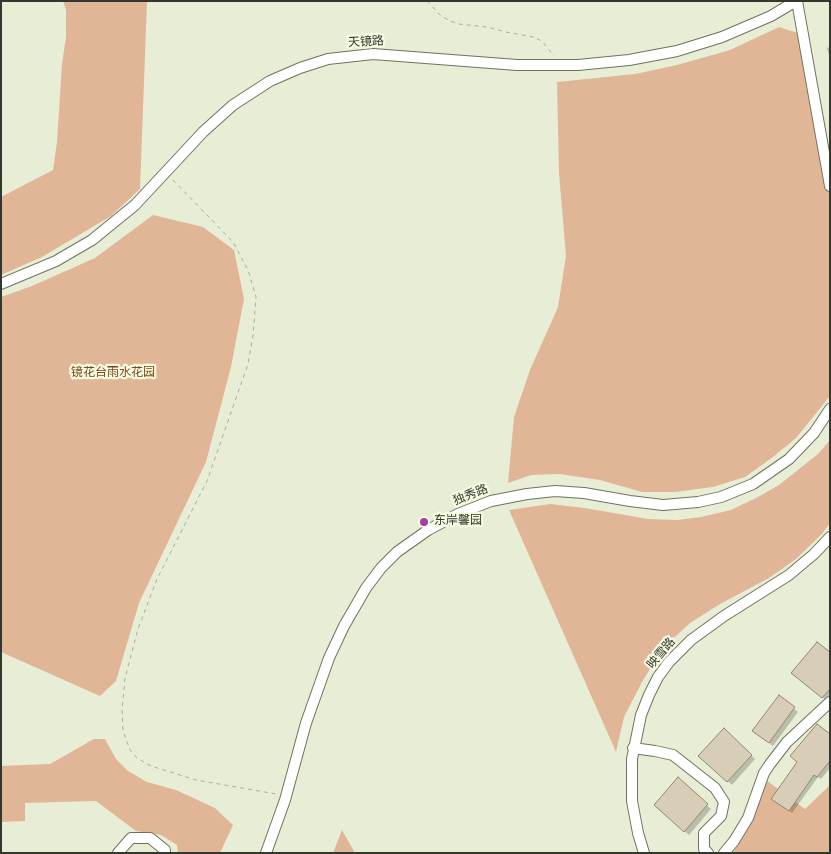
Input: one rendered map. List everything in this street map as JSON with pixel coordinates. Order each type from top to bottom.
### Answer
[{"type":"street","name":"天镜路","points":[[1,284],[56,261],[92,240],[121,217],[203,132],[243,98],[288,72],[328,59],[358,54],[388,54],[495,64],[557,66],[629,60],[677,51],[713,40],[747,27],[797,1]]},
{"type":"street","points":[[797,1],[830,186]]},
{"type":"street","name":"独秀路","points":[[266,853],[286,796],[306,723],[329,658],[344,626],[372,579],[387,561],[410,542],[443,522],[475,507],[491,501],[527,494],[555,491],[584,493],[663,505],[698,502],[722,497],[753,484],[789,459],[808,440],[830,409]]},
{"type":"street","name":"映雪路","points":[[644,853],[632,802],[633,748],[641,715],[663,669],[678,652],[705,629],[789,574],[814,554],[830,537]]},
{"type":"street","points":[[724,853],[748,818],[764,774],[770,764],[787,742],[830,702]]},
{"type":"street","points":[[633,748],[673,755],[715,788],[724,802],[721,816],[704,833],[704,849],[708,853]]},
{"type":"street","points":[[118,853],[131,838],[150,838],[165,850],[165,853]]},
{"type":"path","points":[[427,1],[440,15],[459,24],[533,36],[547,47],[554,57],[557,66]]},
{"type":"path","points":[[166,172],[233,242],[248,270],[256,297],[248,364],[207,481],[157,578],[138,630],[125,678],[122,710],[123,731],[130,750],[137,758],[151,766],[196,780],[286,796]]},
{"type":"green space","points":[[63,1],[147,1],[140,189],[111,216],[42,257],[1,275],[1,197],[53,170],[66,37],[66,10]]},
{"type":"green space","points":[[779,27],[801,34],[830,194],[830,396],[796,438],[773,457],[745,477],[713,487],[675,492],[642,492],[600,480],[559,474],[531,475],[508,483],[514,417],[530,370],[558,307],[566,256],[559,173],[557,82],[635,74],[677,65],[730,50]]},
{"type":"green space","name":"镜花台雨水花园","points":[[153,215],[203,227],[234,250],[244,299],[231,367],[206,462],[139,603],[116,681],[100,696],[1,652],[1,297],[32,286],[95,258]]},
{"type":"green space","points":[[830,440],[830,523],[822,534],[796,559],[769,578],[720,604],[690,623],[663,648],[642,682],[624,717],[616,752],[509,510],[550,504],[648,519],[677,520],[701,517],[731,510],[779,485],[818,454]]},
{"type":"green space","points":[[94,739],[105,739],[116,759],[128,771],[147,782],[176,790],[215,808],[233,825],[220,853],[178,853],[177,845],[161,835],[136,831],[96,801],[25,803],[25,821],[1,822],[1,766],[50,764]]},
{"type":"green space","points":[[766,780],[805,809],[830,785],[830,853],[733,853],[753,821],[755,802]]},
{"type":"green space","points":[[342,830],[355,853],[333,853]]},
{"type":"building","points":[[817,642],[830,652],[830,689],[822,698],[791,673]]},
{"type":"building","points":[[779,695],[795,707],[769,743],[752,731]]},
{"type":"building","points":[[817,724],[830,734],[830,761],[817,777],[814,775],[789,811],[771,799],[797,762],[790,756]]},
{"type":"building","points":[[724,728],[752,755],[727,782],[698,756]]},
{"type":"building","points":[[678,777],[708,804],[684,832],[654,805]]},
{"type":"place","name":"东岸馨园","points":[[424,522]]}]
